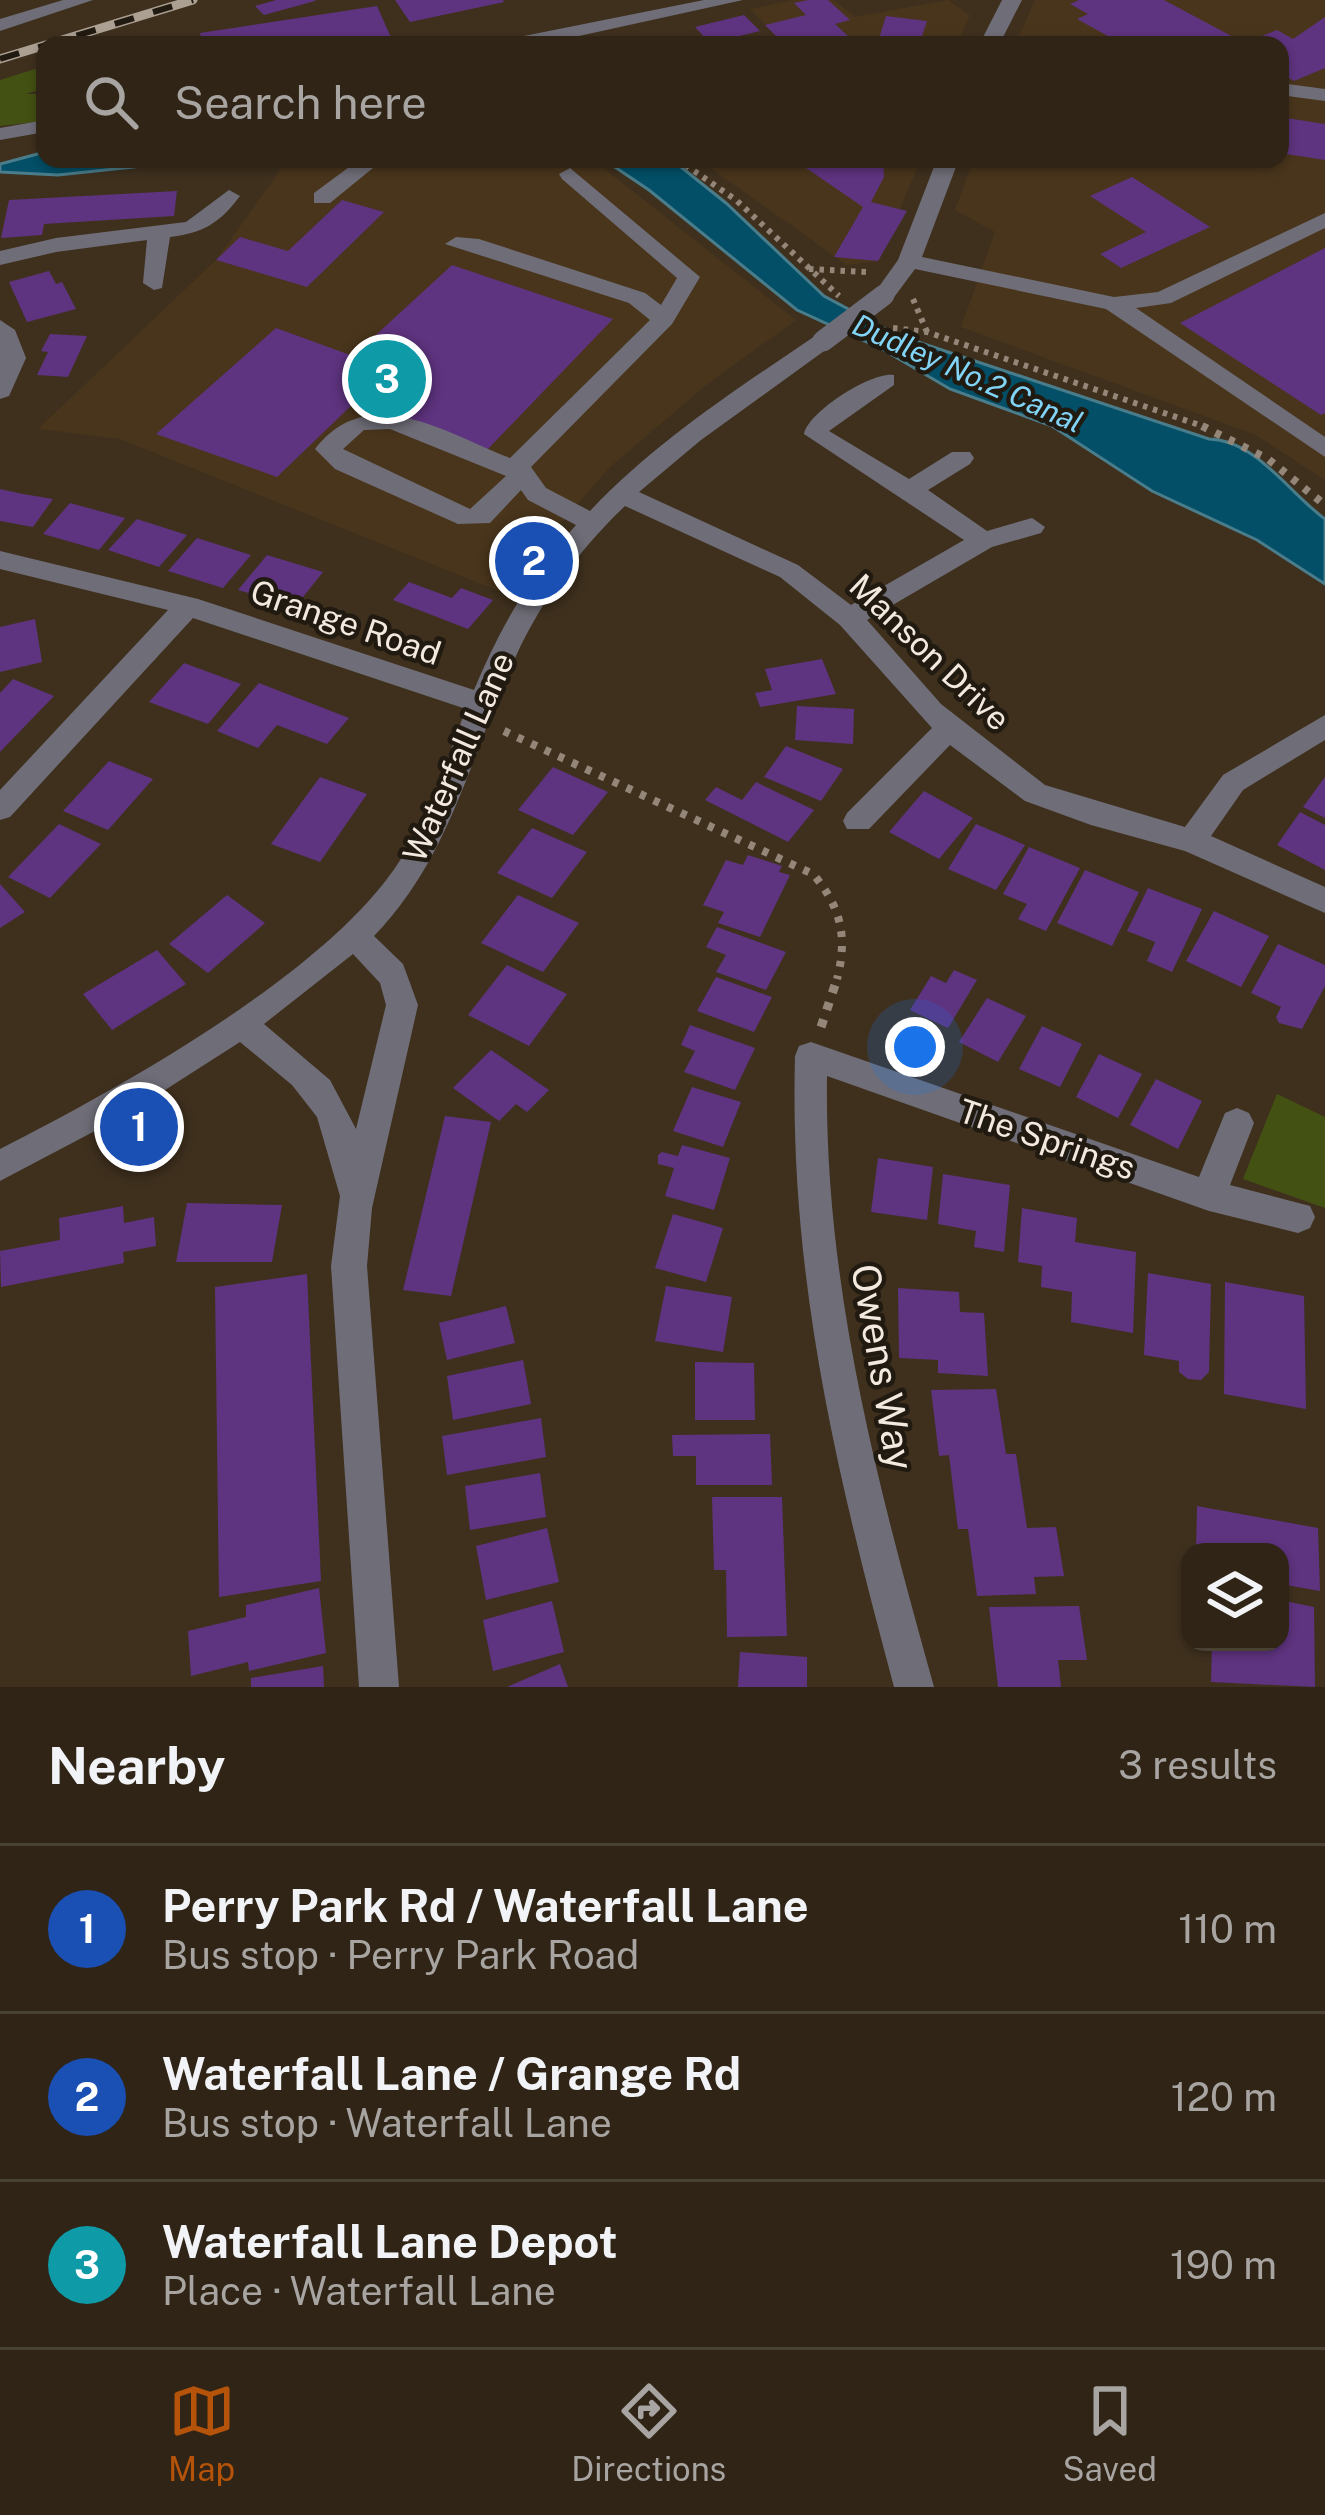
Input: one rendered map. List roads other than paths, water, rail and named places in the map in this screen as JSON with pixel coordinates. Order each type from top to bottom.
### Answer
[{"type":"street","points":[[0,26],[83,0]]},
{"type":"street","points":[[548,36],[683,5],[733,0]]},
{"type":"street","points":[[994,36],[1012,0]]},
{"type":"street","points":[[1289,89],[1325,94]]},
{"type":"street","points":[[0,134],[36,128]]},
{"type":"street","points":[[322,198],[361,168]]},
{"type":"street","name":"Waterfall Lane","points":[[0,1166],[112,1109],[242,1025],[353,938],[414,866],[513,633],[548,573],[593,523],[677,445],[880,306],[905,268],[944,168]]},
{"type":"street","points":[[570,174],[685,270],[688,278],[664,320],[519,471],[481,517],[467,518],[344,464],[327,448],[358,423],[393,421],[519,471],[537,494],[593,523]]},
{"type":"street","points":[[0,258],[56,245],[192,228],[212,216],[229,196]]},
{"type":"street","points":[[905,268],[1114,304],[1163,298],[1325,220]]},
{"type":"street","points":[[154,283],[159,234]]},
{"type":"street","points":[[456,244],[471,244],[637,298],[664,320]]},
{"type":"street","points":[[1114,304],[1325,449]]},
{"type":"street","points":[[0,327],[16,350],[12,372],[0,391]]},
{"type":"street","points":[[886,380],[818,423],[816,434],[830,447],[910,490],[983,542]]},
{"type":"street","points":[[910,490],[961,458]]},
{"type":"street","name":"Manson Drive","points":[[623,495],[789,572],[850,618],[949,728],[1035,793],[1091,814],[1193,841],[1325,901]]},
{"type":"street","points":[[850,618],[983,542],[1032,527]]},
{"type":"street","name":"Grange Road","points":[[0,560],[188,606],[478,710]]},
{"type":"street","points":[[0,809],[188,606]]},
{"type":"street","points":[[1193,841],[1206,811],[1240,772],[1325,726]]},
{"type":"street","points":[[858,821],[949,728]]},
{"type":"street","points":[[353,938],[386,962],[398,980],[402,1005],[355,1208],[349,1266],[380,1687]]},
{"type":"street","points":[[242,1025],[317,1085],[346,1137],[355,1208]]},
{"type":"street","name":"The Springs","points":[[811,1057],[1209,1196],[1298,1217]]},
{"type":"street","name":"Owens Way","points":[[811,1057],[806,1145],[818,1264],[849,1452],[914,1687]]},
{"type":"street","points":[[1209,1196],[1237,1123]]},
{"type":"water","points":[[36,154],[36,168],[124,168],[58,175],[0,172],[0,164]]},
{"type":"water","name":"Dudley No.2 Canal","points":[[616,168],[682,168],[824,296],[897,335],[1242,448],[1325,519],[1325,584],[1257,540],[1152,491],[1052,426],[950,389],[882,349],[797,310]]},
{"type":"railway","points":[[75,36],[193,0]]},
{"type":"railway","points":[[0,59],[36,48]]},
{"type":"place","name":"Waterfall Lane Depot","points":[[387,379]]},
{"type":"place","name":"Waterfall Lane / Grange Rd","points":[[534,561]]},
{"type":"place","name":"Perry Park Rd / Waterfall Lane","points":[[139,1127]]}]
